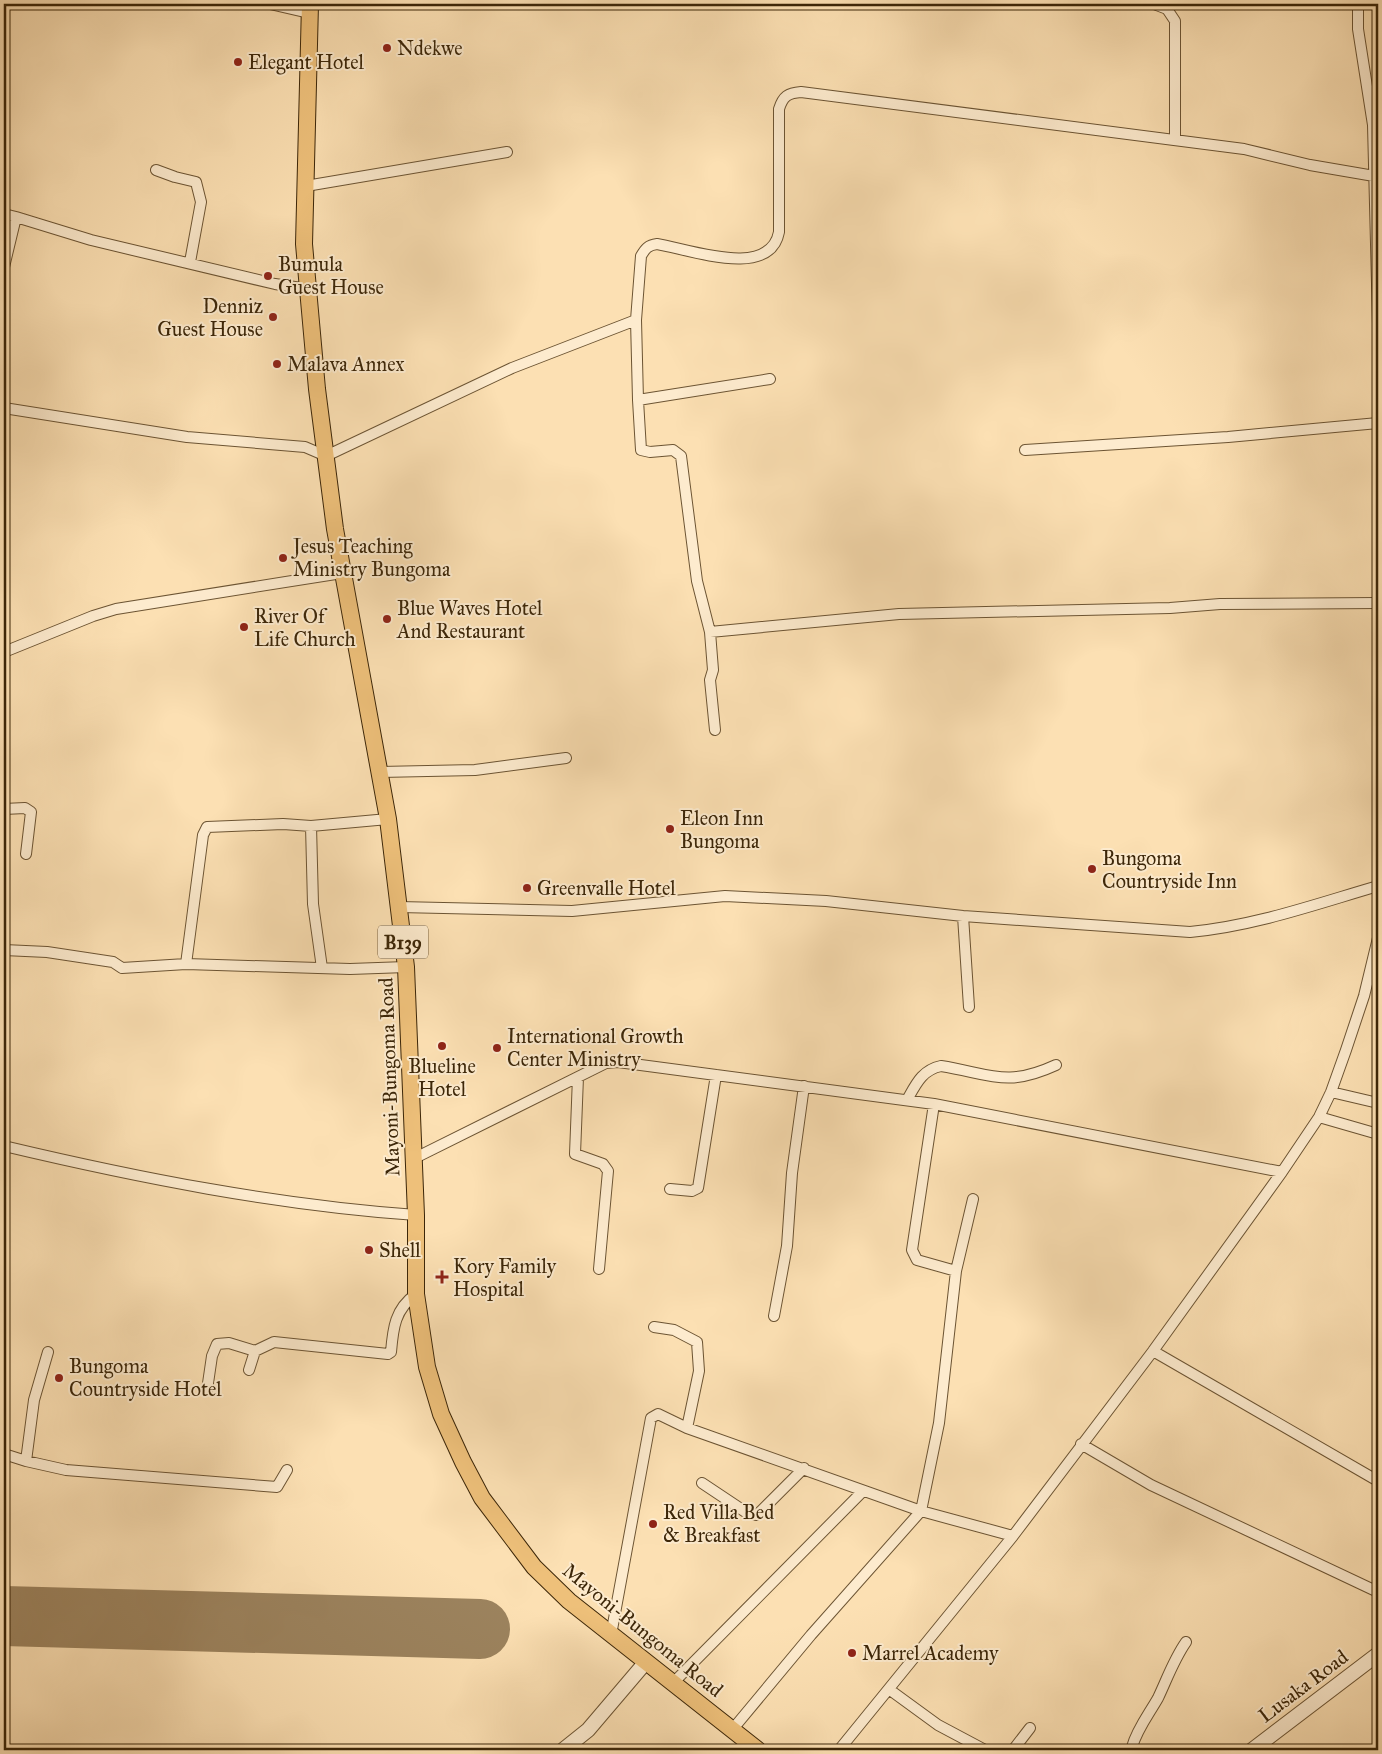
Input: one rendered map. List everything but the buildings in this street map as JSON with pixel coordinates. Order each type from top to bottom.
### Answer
[{"type":"main road","name":"Mayoni-Bungoma Road","points":[[310,8],[304,244],[326,456],[342,573],[388,819],[406,967],[416,1214],[416,1294],[427,1367],[441,1414],[482,1498],[534,1567],[569,1601],[758,1750]]},
{"type":"street","points":[[270,4],[310,8]]},
{"type":"street","points":[[1154,4],[1167,8],[1175,21],[1175,140]]},
{"type":"street","points":[[1358,4],[1358,29],[1375,124],[1374,176],[1378,323]]},
{"type":"street","points":[[715,730],[710,680],[713,670],[710,632],[697,582],[681,456],[673,450],[650,452],[641,450],[636,320],[642,256],[651,245],[740,259],[767,252],[777,242],[779,232],[779,109],[782,99],[789,93],[801,92],[884,102],[1244,148],[1310,165],[1374,176]]},
{"type":"street","points":[[306,186],[508,152]]},
{"type":"street","points":[[156,170],[196,182],[198,187],[201,202],[190,262]]},
{"type":"street","points":[[4,214],[91,240],[190,262],[275,284],[308,289]]},
{"type":"street","points":[[4,267],[16,217]]},
{"type":"street","points":[[4,408],[187,437],[305,447],[326,456],[512,368],[636,320]]},
{"type":"street","points":[[638,400],[770,379]]},
{"type":"street","points":[[1025,450],[1228,437],[1378,423]]},
{"type":"street","points":[[4,652],[93,616],[116,609],[342,573]]},
{"type":"street","points":[[710,632],[899,614],[1170,608],[1220,604],[1378,603]]},
{"type":"street","points":[[380,772],[475,770],[566,758]]},
{"type":"street","points":[[4,809],[25,808],[31,812],[26,854]]},
{"type":"street","points":[[186,964],[204,830],[207,827],[283,824],[311,826],[388,819]]},
{"type":"street","points":[[311,826],[313,904],[322,968]]},
{"type":"street","points":[[399,907],[572,911],[725,896],[826,901],[963,916],[1190,932],[1220,929],[1258,921],[1378,886]]},
{"type":"street","points":[[963,916],[969,1008]]},
{"type":"street","points":[[839,1750],[890,1690],[1013,1536],[1153,1351],[1319,1118],[1331,1092],[1364,996],[1378,938]]},
{"type":"street","points":[[4,950],[47,952],[113,962],[122,968],[186,964],[322,968],[406,967]]},
{"type":"street","points":[[414,1159],[612,1062],[934,1104],[1282,1172]]},
{"type":"street","points":[[907,1100],[919,1079],[934,1068],[947,1067],[1000,1078],[1033,1076],[1056,1065]]},
{"type":"street","points":[[670,1189],[692,1191],[698,1188],[716,1075]]},
{"type":"street","points":[[578,1077],[575,1154],[603,1164],[608,1171],[599,1269]]},
{"type":"street","points":[[774,1316],[787,1246],[792,1172],[804,1086]]},
{"type":"street","points":[[1331,1092],[1378,1103]]},
{"type":"street","points":[[934,1104],[912,1250],[917,1260],[956,1271]]},
{"type":"street","points":[[1319,1118],[1378,1134]]},
{"type":"street","points":[[4,1146],[105,1170],[277,1201],[350,1210],[416,1214]]},
{"type":"street","points":[[732,1730],[818,1627],[921,1511],[939,1423],[956,1271],[973,1198]]},
{"type":"street","points":[[208,1390],[212,1356],[218,1344],[229,1343],[255,1351],[274,1342],[388,1354],[391,1352],[393,1328],[398,1313],[406,1301],[416,1294]]},
{"type":"street","points":[[654,1327],[674,1330],[697,1342],[699,1371],[687,1428]]},
{"type":"street","points":[[248,1370],[255,1351]]},
{"type":"street","points":[[1153,1351],[1378,1481]]},
{"type":"street","points":[[26,1461],[34,1400],[48,1352]]},
{"type":"street","points":[[611,1635],[651,1418],[658,1414],[687,1428],[921,1511],[1013,1536]]},
{"type":"street","points":[[1081,1444],[1152,1485],[1378,1592]]},
{"type":"street","points":[[4,1454],[66,1470],[277,1487],[287,1470]]},
{"type":"street","points":[[702,1483],[747,1512],[757,1515],[804,1468]]},
{"type":"street","points":[[673,1683],[863,1491]]},
{"type":"street","points":[[1134,1750],[1132,1747],[1136,1735],[1158,1698],[1186,1642]]},
{"type":"street","name":"Lusaka Road","points":[[1252,1750],[1378,1654]]},
{"type":"street","points":[[563,1750],[588,1730],[645,1662]]},
{"type":"street","points":[[890,1690],[938,1725],[985,1750]]},
{"type":"street","points":[[1013,1750],[1030,1728]]},
{"type":"runway","points":[[4,1616],[480,1629]]},
{"type":"place","name":"Ndekwe","points":[[387,48]]},
{"type":"place","name":"Elegant Hotel","points":[[238,62]]},
{"type":"place","name":"Bumula Guest House","points":[[268,276]]},
{"type":"place","name":"Denniz Guest House","points":[[273,317]]},
{"type":"place","name":"Malava Annex","points":[[277,364]]},
{"type":"place","name":"Jesus Teaching Ministry Bungoma","points":[[283,558]]},
{"type":"place","name":"Blue Waves Hotel And Restaurant","points":[[387,619]]},
{"type":"place","name":"River Of Life Church","points":[[244,627]]},
{"type":"place","name":"Eleon Inn Bungoma","points":[[670,829]]},
{"type":"place","name":"Bungoma Countryside Inn","points":[[1092,869]]},
{"type":"place","name":"Greenvalle Hotel","points":[[527,888]]},
{"type":"place","name":"Blueline Hotel","points":[[442,1046]]},
{"type":"place","name":"International Growth Center Ministry","points":[[497,1048]]},
{"type":"place","name":"Shell","points":[[369,1250]]},
{"type":"place","name":"Kory Family Hospital","points":[[442,1277]]},
{"type":"place","name":"Bungoma Countryside Hotel","points":[[59,1378]]},
{"type":"place","name":"Red Villa Bed & Breakfast","points":[[653,1524]]},
{"type":"place","name":"Marrel Academy","points":[[852,1653]]}]
